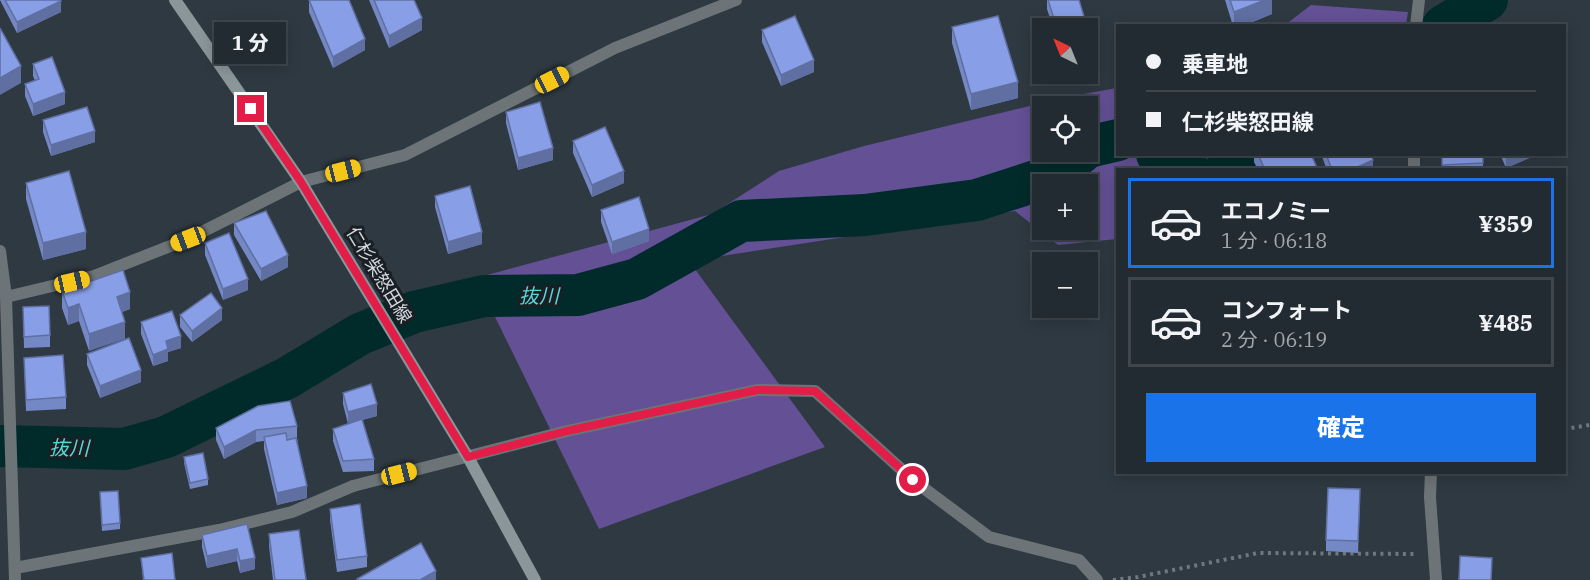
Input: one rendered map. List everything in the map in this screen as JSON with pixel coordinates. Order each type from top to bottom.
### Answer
[{"type":"main road","name":"仁杉柴怒田線","points":[[175,0],[301,182],[468,457],[535,580]]},
{"type":"street","points":[[6,297],[94,276],[188,239],[301,182],[405,155],[615,48],[736,0]]},
{"type":"street","points":[[1416,24],[1419,0]]},
{"type":"street","points":[[0,251],[6,297],[15,574],[292,512],[353,486],[567,431],[757,390],[815,391],[913,480],[989,537],[1079,560],[1097,580]]},
{"type":"street","points":[[1431,474],[1436,580]]},
{"type":"path","points":[[1566,429],[1590,426]]},
{"type":"path","points":[[1111,580],[1138,577],[1258,553],[1433,554]]},
{"type":"shaded area","points":[[1311,5],[1408,12],[1406,24],[1286,24]]},
{"type":"shaded area","points":[[1116,88],[1116,156],[1267,156],[1248,168],[1116,168],[1116,239],[1058,245],[1052,240],[1098,240],[1098,174],[1032,174],[1032,224],[1015,211],[689,261],[825,447],[599,529],[476,278],[712,214],[779,171],[864,146],[1032,105],[1032,162],[1098,162],[1098,96],[1073,96]]},
{"type":"building","points":[[5,0],[60,0],[61,1],[17,22]]},
{"type":"building","points":[[309,0],[349,0],[365,39],[333,57]]},
{"type":"building","points":[[374,0],[414,0],[422,18],[389,36]]},
{"type":"building","points":[[1048,0],[1079,0],[1085,18],[1054,18]]},
{"type":"building","points":[[1230,0],[1265,0],[1234,12]]},
{"type":"building","points":[[795,16],[814,60],[781,75],[762,30]]},
{"type":"building","points":[[998,16],[1018,82],[971,94],[952,27]]},
{"type":"building","points":[[0,28],[21,66],[0,78]]},
{"type":"building","points":[[52,57],[65,92],[33,104],[25,84],[39,79],[33,64]]},
{"type":"building","points":[[540,102],[553,148],[518,158],[506,112]]},
{"type":"building","points":[[87,107],[95,131],[51,145],[43,120]]},
{"type":"building","points":[[605,127],[624,171],[592,185],[573,141]]},
{"type":"building","points":[[1259,156],[1312,156],[1317,168],[1264,168]]},
{"type":"building","points":[[1327,156],[1372,156],[1373,160],[1355,168],[1331,168]]},
{"type":"building","points":[[1442,156],[1483,156],[1483,163],[1442,165]]},
{"type":"building","points":[[69,171],[86,232],[43,243],[26,183]]},
{"type":"building","points":[[470,186],[482,232],[448,242],[435,196]]},
{"type":"building","points":[[639,197],[649,229],[612,242],[601,210]]},
{"type":"building","points":[[266,211],[288,255],[261,269],[234,223]]},
{"type":"building","points":[[229,233],[248,279],[223,289],[205,243]]},
{"type":"building","points":[[123,270],[130,292],[117,297],[125,322],[89,334],[79,304],[68,308],[62,291]]},
{"type":"building","points":[[211,293],[222,308],[192,331],[180,315]]},
{"type":"building","points":[[49,306],[50,335],[24,337],[23,307]]},
{"type":"building","points":[[172,311],[181,336],[166,341],[168,349],[153,355],[141,322]]},
{"type":"building","points":[[129,338],[141,370],[100,386],[87,354]]},
{"type":"building","points":[[63,355],[66,397],[26,400],[24,358]]},
{"type":"building","points":[[371,384],[377,404],[348,412],[343,393]]},
{"type":"building","points":[[290,401],[297,426],[256,430],[224,447],[216,428],[258,406]]},
{"type":"building","points":[[362,419],[374,459],[343,461],[333,429]]},
{"type":"building","points":[[286,433],[287,440],[296,438],[307,486],[277,493],[264,437]]},
{"type":"building","points":[[203,453],[208,479],[190,483],[184,457]]},
{"type":"building","points":[[1328,488],[1360,489],[1358,541],[1326,540]]},
{"type":"building","points":[[118,491],[120,523],[102,525],[100,492]]},
{"type":"building","points":[[360,504],[367,556],[337,560],[330,509]]},
{"type":"building","points":[[247,524],[255,558],[240,561],[237,549],[207,556],[202,535]]},
{"type":"building","points":[[299,530],[306,580],[275,580],[269,534]]},
{"type":"building","points":[[421,543],[436,571],[420,580],[357,579]]},
{"type":"building","points":[[172,553],[175,580],[144,580],[141,558]]},
{"type":"building","points":[[1460,556],[1492,558],[1491,580],[1459,580]]},
{"type":"waterway","name":"抜川","points":[[1446,24],[1487,0]]},
{"type":"waterway","name":"抜川","points":[[1098,145],[1116,140]]},
{"type":"waterway","name":"抜川","points":[[1161,156],[1185,168]]},
{"type":"waterway","name":"抜川","points":[[1227,168],[1238,156]]},
{"type":"waterway","name":"抜川","points":[[0,446],[124,449],[166,437],[287,378],[360,334],[414,312],[484,296],[578,295],[637,279],[741,221],[865,215],[977,200],[1045,178],[1068,162]]},
{"type":"route","points":[[251,109],[301,182],[468,457],[567,431],[757,390],[815,391],[913,480]]}]
